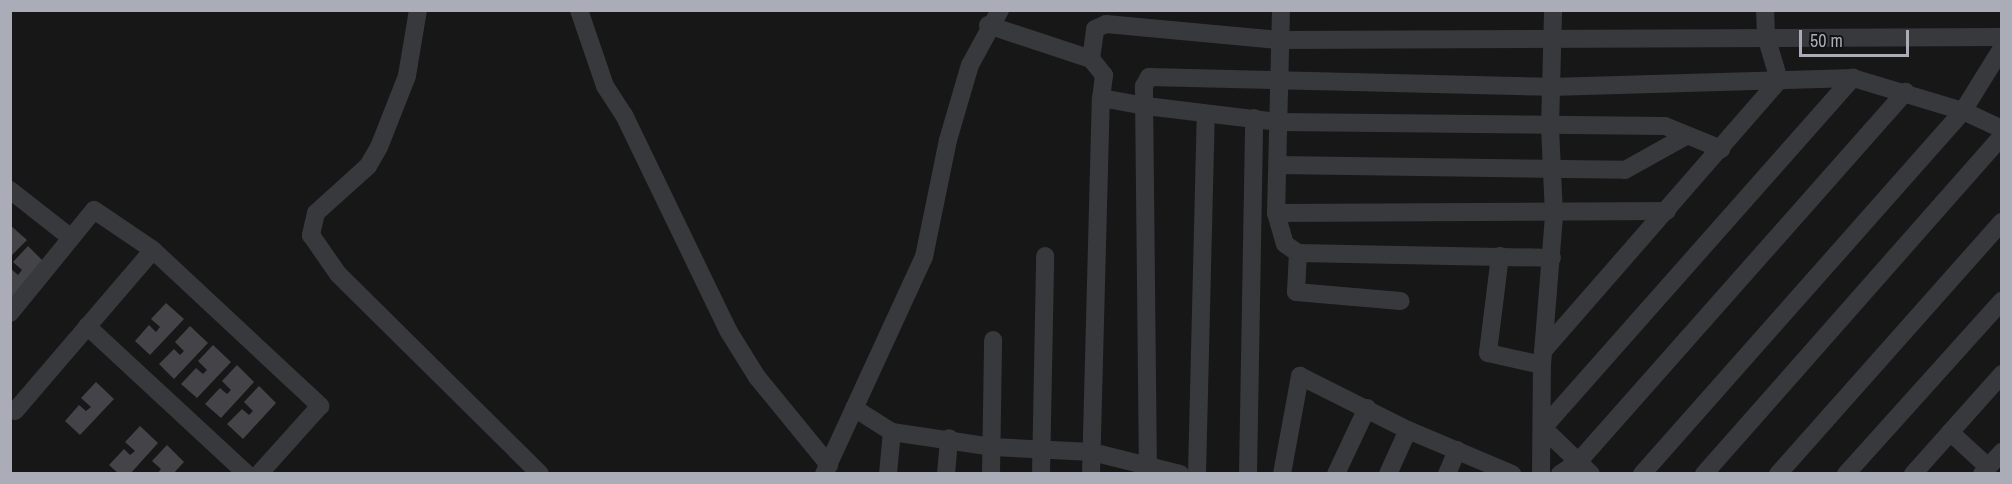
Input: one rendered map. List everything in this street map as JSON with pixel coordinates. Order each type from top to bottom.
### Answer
[{"type":"street","points":[[418,10],[410,66],[379,147],[368,166],[316,213],[311,235],[339,274],[540,474]]},
{"type":"street","points":[[579,10],[605,86],[624,115],[729,332],[756,377],[826,469],[924,257],[948,140],[970,65],[988,25],[1000,10]]},
{"type":"street","points":[[1281,10],[1276,213],[1285,244],[1298,253],[1552,258]]},
{"type":"street","points":[[1541,474],[1544,428],[1543,358],[1554,215],[1550,128],[1553,10]]},
{"type":"street","points":[[1765,10],[1766,36],[1779,80]]},
{"type":"street","points":[[1091,58],[1095,29],[1106,24],[1280,40],[1551,42],[1766,36],[2001,37]]},
{"type":"street","points":[[988,25],[1091,58],[1104,75],[1101,99],[1091,474]]},
{"type":"street","points":[[1642,474],[1963,111],[2001,48]]},
{"type":"street","points":[[1148,470],[1144,86],[1149,77],[1278,77],[1550,87],[1853,78],[1906,92],[1963,111],[2001,129]]},
{"type":"street","points":[[1544,428],[1853,78]]},
{"type":"street","points":[[1543,358],[1779,80]]},
{"type":"street","points":[[1560,474],[1585,467],[1906,92]]},
{"type":"street","points":[[1101,99],[1278,122],[1550,128],[1665,126],[1721,148]]},
{"type":"street","points":[[1197,474],[1206,114]]},
{"type":"street","points":[[1248,474],[1254,118]]},
{"type":"street","points":[[1278,165],[1551,171],[1625,170],[1686,136]]},
{"type":"street","points":[[1704,474],[2001,136]]},
{"type":"street","points":[[10,190],[70,237]]},
{"type":"street","points":[[10,313],[94,210],[153,250],[320,406],[259,474]]},
{"type":"street","points":[[1276,213],[1554,215],[1666,211]]},
{"type":"street","points":[[1778,474],[2001,222]]},
{"type":"street","points":[[15,411],[153,250]]},
{"type":"street","points":[[1298,253],[1296,292],[1401,301]]},
{"type":"street","points":[[1041,474],[1045,256]]},
{"type":"street","points":[[1500,256],[1488,353],[1543,358]]},
{"type":"street","points":[[1846,474],[2001,301]]},
{"type":"street","points":[[87,326],[247,474]]},
{"type":"street","points":[[991,474],[993,340]]},
{"type":"street","points":[[1912,474],[2001,374]]},
{"type":"street","points":[[1282,474],[1300,376],[1408,430],[1505,472]]},
{"type":"street","points":[[854,408],[892,432],[949,438],[992,447],[1092,452],[1148,470],[1180,474]]},
{"type":"street","points":[[1336,474],[1367,408]]},
{"type":"street","points":[[1544,428],[1585,467]]},
{"type":"street","points":[[1389,474],[1408,430]]},
{"type":"street","points":[[888,474],[892,432]]},
{"type":"street","points":[[1950,432],[1985,470],[2001,452]]},
{"type":"street","points":[[946,474],[949,438]]},
{"type":"street","points":[[1446,474],[1457,450]]},
{"type":"building","points":[[10,225],[27,240],[10,257]]},
{"type":"building","points":[[28,246],[45,263],[12,299],[10,268],[18,275],[22,270],[13,262]]},
{"type":"building","points":[[166,303],[184,319],[150,355],[135,341],[149,325],[156,332],[160,327],[151,319]]},
{"type":"building","points":[[190,326],[208,343],[174,379],[159,364],[174,349],[180,355],[184,351],[175,342]]},
{"type":"building","points":[[213,345],[231,362],[197,398],[181,384],[196,368],[203,374],[207,370],[198,361]]},
{"type":"building","points":[[237,365],[254,382],[221,418],[205,404],[220,388],[227,394],[231,390],[222,381]]},
{"type":"building","points":[[96,382],[114,399],[80,435],[65,421],[79,405],[86,411],[91,407],[81,398]]},
{"type":"building","points":[[259,386],[276,403],[243,439],[227,424],[242,409],[249,415],[253,411],[244,402]]},
{"type":"building","points":[[140,426],[158,443],[130,474],[119,474],[109,465],[124,449],[130,455],[135,451],[125,442]]},
{"type":"building","points":[[167,445],[184,462],[173,474],[157,474],[161,469],[152,461]]}]
